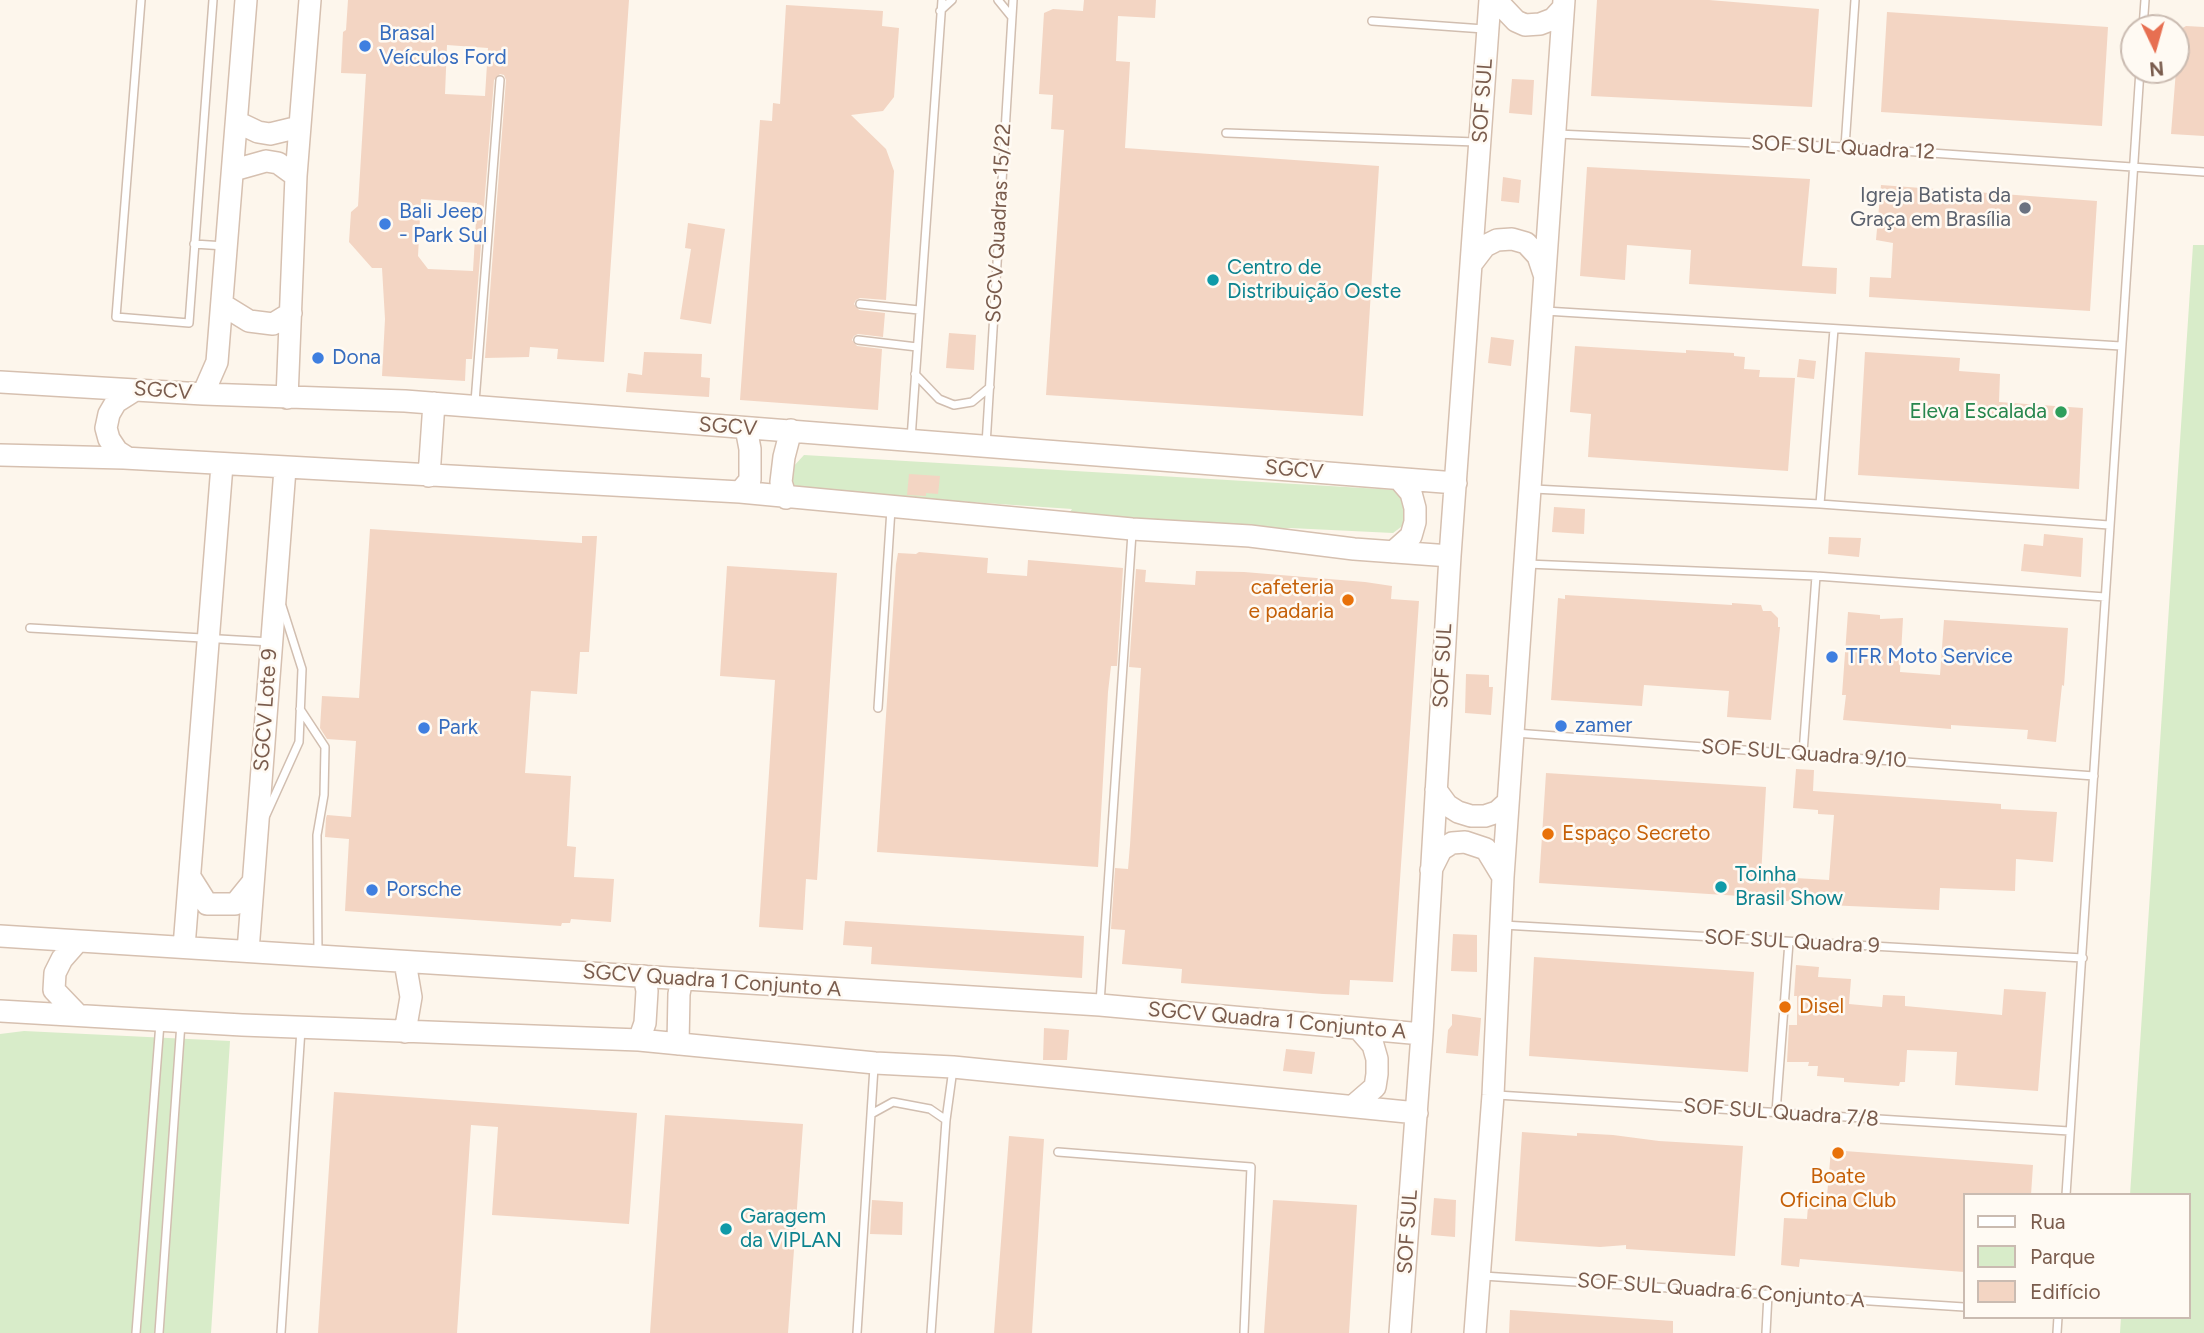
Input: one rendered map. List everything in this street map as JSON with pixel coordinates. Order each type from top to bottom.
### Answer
[{"type":"street","points":[[203,394],[218,362],[246,0]]},
{"type":"street","points":[[287,398],[296,176],[310,0]]},
{"type":"street","name":"SOF SUL","points":[[1401,1324],[1422,1034],[1450,556],[1490,0]]},
{"type":"street","points":[[1496,0],[1516,21],[1525,25],[1540,24],[1553,19],[1563,4]]},
{"type":"street","points":[[1474,1332],[1493,1095],[1503,877],[1563,4]]},
{"type":"street","points":[[237,122],[258,132],[270,134],[299,127]]},
{"type":"street","points":[[234,170],[267,161],[278,163],[296,176]]},
{"type":"street","points":[[1472,262],[1485,246],[1497,240],[1512,239],[1526,243],[1538,256],[1544,276]]},
{"type":"street","points":[[223,305],[249,321],[273,324],[290,313]]},
{"type":"street","name":"SGCV","points":[[0,382],[203,394],[434,403],[1456,483]]},
{"type":"street","points":[[128,458],[117,452],[109,439],[107,428],[109,414],[116,402],[135,390]]},
{"type":"street","points":[[429,476],[434,403]]},
{"type":"street","points":[[740,492],[750,480],[750,449],[746,428]]},
{"type":"street","points":[[786,498],[781,482],[791,430]]},
{"type":"street","points":[[0,455],[128,458],[285,469],[740,492],[1450,556]]},
{"type":"street","points":[[184,947],[222,465]]},
{"type":"street","name":"SGCV Lote 9","points":[[248,951],[285,469]]},
{"type":"street","points":[[1393,552],[1411,536],[1415,522],[1411,494],[1399,479]]},
{"type":"street","points":[[1436,790],[1447,805],[1471,816],[1485,816],[1497,812],[1508,802]]},
{"type":"street","points":[[1432,870],[1441,850],[1452,844],[1465,842],[1486,849],[1503,877]]},
{"type":"street","points":[[190,877],[207,904],[235,904],[252,883]]},
{"type":"street","name":"SGCV Quadra 1 Conjunto A","points":[[0,936],[1100,1005],[1422,1034]]},
{"type":"street","points":[[76,942],[55,973],[54,990],[77,1014]]},
{"type":"street","points":[[405,962],[411,997],[405,1032]]},
{"type":"street","points":[[639,1041],[645,1023],[647,991],[644,976]]},
{"type":"street","points":[[678,1044],[682,979]]},
{"type":"street","points":[[0,1011],[301,1028],[639,1041],[875,1063],[953,1067],[1416,1113]]},
{"type":"street","points":[[1353,1106],[1375,1087],[1377,1074],[1373,1045],[1359,1029]]},
{"type":"street","points":[[1401,1324],[1415,1333]]},
{"type":"lane","points":[[141,0],[116,317],[189,323],[213,0]]},
{"type":"lane","points":[[911,440],[942,0]]},
{"type":"lane","points":[[940,11],[952,0]]},
{"type":"lane","points":[[998,0],[1011,16]]},
{"type":"lane","name":"SGCV Quadras 15/22","points":[[986,446],[1013,0]]},
{"type":"lane","points":[[1845,147],[1855,0]]},
{"type":"lane","points":[[1372,22],[1488,29]]},
{"type":"lane","points":[[475,407],[500,80]]},
{"type":"lane","points":[[2066,1193],[2139,84]]},
{"type":"lane","points":[[1226,133],[1480,142]]},
{"type":"lane","name":"SOF SUL Quadra 12","points":[[1553,134],[1845,147],[2204,172]]},
{"type":"lane","points":[[194,244],[228,246]]},
{"type":"lane","points":[[860,304],[919,310]]},
{"type":"lane","points":[[1542,311],[2121,346]]},
{"type":"lane","points":[[1820,504],[1833,330]]},
{"type":"lane","points":[[858,341],[917,347]]},
{"type":"lane","points":[[915,374],[939,399],[954,405],[972,402],[990,387]]},
{"type":"lane","points":[[1530,489],[1820,504],[2109,525]]},
{"type":"lane","points":[[878,708],[891,506]]},
{"type":"lane","points":[[1100,1005],[1132,529]]},
{"type":"lane","points":[[1526,564],[1816,576],[2105,597]]},
{"type":"lane","points":[[1803,753],[1816,576]]},
{"type":"lane","points":[[258,832],[299,742],[302,669],[275,586]]},
{"type":"lane","points":[[30,628],[271,642]]},
{"type":"lane","points":[[300,709],[325,747],[324,795],[317,835],[318,955]]},
{"type":"lane","name":"SOF SUL Quadra 9/10","points":[[1514,733],[2094,776]]},
{"type":"lane","name":"SOF SUL Quadra 9","points":[[1500,925],[2083,958]]},
{"type":"lane","points":[[1776,1112],[1789,942]]},
{"type":"lane","points":[[136,1333],[171,1020]]},
{"type":"lane","points":[[159,1333],[171,1020]]},
{"type":"lane","points":[[281,1333],[301,1028]]},
{"type":"lane","points":[[857,1333],[875,1063]]},
{"type":"lane","points":[[931,1333],[946,1120],[953,1067]]},
{"type":"lane","name":"SOF SUL Quadra 7/8","points":[[1493,1095],[2070,1131]]},
{"type":"lane","points":[[873,1113],[893,1102],[930,1109],[946,1120]]},
{"type":"lane","points":[[1058,1152],[1251,1167],[1244,1333]]},
{"type":"lane","name":"SOF SUL Quadra 6 Conjunto A","points":[[1478,1276],[1962,1307]]},
{"type":"lane","points":[[1766,1333],[1769,1294]]},
{"type":"green space","points":[[2193,245],[2204,245],[2204,1333],[2120,1333],[2121,1319],[2190,1319],[2190,1193],[2130,1193]]},
{"type":"green space","points":[[804,455],[1397,490],[1408,501],[1405,524],[1393,533],[1290,528],[1251,533],[1064,521],[1072,509],[809,491],[791,486],[792,468]]},
{"type":"green space","points":[[24,1031],[230,1041],[211,1333],[0,1333],[0,1034]]},
{"type":"building","points":[[348,0],[629,0],[604,362],[557,359],[558,349],[530,347],[529,357],[485,358],[506,80],[504,75],[500,74],[494,80],[472,359],[466,359],[465,381],[382,376],[385,319],[382,268],[372,268],[349,242],[351,212],[358,206],[366,74],[341,73],[343,32],[346,30]],"holes":[[[447,45],[488,48],[485,96],[445,94]],[[421,199],[477,203],[473,271],[428,269],[418,256]]]},
{"type":"building","name":"Centro de Distribuição Oeste","points":[[1084,0],[1156,0],[1155,18],[1118,16],[1116,61],[1130,62],[1125,148],[1379,166],[1363,416],[1046,395],[1064,130],[1051,129],[1053,95],[1039,94],[1044,13],[1053,9],[1083,11]]},
{"type":"building","points":[[1597,0],[1709,0],[1819,9],[1812,107],[1591,96]]},
{"type":"building","points":[[786,5],[883,11],[882,26],[899,28],[894,97],[883,111],[851,115],[886,149],[894,171],[886,300],[860,298],[854,304],[859,310],[885,313],[883,337],[858,334],[852,340],[857,346],[882,349],[878,410],[740,400],[760,120],[772,121],[773,103],[780,104]]},
{"type":"building","points":[[1887,12],[2108,27],[2102,126],[1881,112]]},
{"type":"building","points":[[2190,26],[2204,27],[2204,136],[2171,134],[2175,84],[2190,84]]},
{"type":"building","points":[[1512,79],[1534,80],[1532,115],[1509,113]]},
{"type":"building","points":[[1587,167],[1810,179],[1802,266],[1837,268],[1836,294],[1689,284],[1691,250],[1627,245],[1625,280],[1580,276]]},
{"type":"building","points":[[1503,177],[1521,180],[1519,203],[1501,201]]},
{"type":"building","points":[[1881,185],[2097,201],[2090,311],[1869,297],[1870,277],[1891,278],[1893,243],[1876,240]]},
{"type":"building","points":[[688,223],[725,229],[711,324],[680,319],[691,249],[685,248]]},
{"type":"building","points":[[949,333],[976,335],[974,370],[946,368]]},
{"type":"building","points":[[1491,337],[1514,340],[1511,366],[1488,363]]},
{"type":"building","points":[[1575,346],[1686,353],[1686,350],[1734,353],[1734,356],[1745,357],[1744,369],[1760,370],[1759,377],[1795,378],[1788,471],[1588,457],[1591,414],[1570,412]]},
{"type":"building","points":[[644,352],[702,354],[701,377],[710,378],[709,397],[626,392],[628,373],[642,375]]},
{"type":"building","points":[[1865,352],[1960,358],[1959,371],[2000,374],[1999,402],[2083,408],[2079,489],[1858,475]]},
{"type":"building","points":[[1799,359],[1816,361],[1814,379],[1797,377]]},
{"type":"building","points":[[909,474],[940,476],[938,494],[907,495]]},
{"type":"building","points":[[1554,507],[1585,509],[1584,534],[1552,532]]},
{"type":"building","name":"Park","points":[[370,529],[582,543],[582,536],[597,536],[589,652],[580,652],[577,694],[531,691],[525,773],[571,776],[567,846],[576,847],[574,877],[614,879],[611,922],[571,919],[570,923],[562,923],[561,926],[345,911],[349,839],[325,837],[326,818],[327,815],[351,817],[356,741],[327,739],[320,728],[322,696],[359,698]]},
{"type":"building","points":[[2044,534],[2083,538],[2081,577],[2021,571],[2024,544],[2043,546]]},
{"type":"building","points":[[1829,537],[1861,538],[1859,557],[1828,554]]},
{"type":"building","points":[[919,552],[988,558],[987,573],[1027,576],[1028,560],[1123,568],[1117,666],[1111,666],[1108,692],[1098,867],[877,852],[896,564],[898,553]]},
{"type":"building","points":[[727,566],[837,573],[817,880],[806,879],[803,930],[759,927],[775,680],[720,676]]},
{"type":"building","points":[[1136,569],[1146,570],[1145,582],[1195,585],[1196,571],[1244,572],[1365,582],[1392,586],[1391,599],[1419,601],[1393,982],[1350,980],[1349,995],[1323,994],[1181,983],[1182,969],[1122,964],[1125,930],[1111,929],[1115,868],[1128,869],[1130,845],[1141,668],[1129,667]]},
{"type":"building","points":[[1565,595],[1761,605],[1763,611],[1771,611],[1778,618],[1780,627],[1771,720],[1727,717],[1729,691],[1644,685],[1642,706],[1551,700],[1558,598],[1565,599]]},
{"type":"building","points":[[1848,612],[1880,615],[1880,619],[1903,618],[1900,672],[1940,675],[1944,620],[2068,628],[2056,742],[2027,739],[2028,730],[1951,725],[1951,729],[1843,720],[1846,695],[1842,695]]},
{"type":"building","points":[[1466,674],[1489,675],[1489,687],[1493,687],[1491,715],[1465,713]]},
{"type":"building","points":[[1796,769],[1814,770],[1813,791],[2001,804],[2001,809],[2057,812],[2053,862],[2016,859],[2015,891],[1940,888],[1939,910],[1827,905],[1786,899],[1539,883],[1546,773],[1766,787],[1761,876],[1829,880],[1834,815],[1818,814],[1818,810],[1793,808]]},
{"type":"building","points":[[845,921],[1084,936],[1082,978],[871,964],[872,947],[843,945]]},
{"type":"building","points":[[1453,934],[1477,935],[1477,972],[1451,971]]},
{"type":"building","points":[[1534,957],[1754,972],[1748,1072],[1529,1056]]},
{"type":"building","points":[[1796,965],[1819,967],[1818,977],[1851,979],[1849,1004],[1882,1007],[1883,995],[1905,996],[1905,1006],[2002,1015],[2004,989],[2046,992],[2038,1091],[1955,1085],[1957,1052],[1907,1050],[1905,1082],[1900,1082],[1899,1086],[1844,1082],[1844,1078],[1817,1076],[1818,1066],[1808,1066],[1809,1062],[1787,1062],[1789,1025],[1797,1025],[1797,996],[1794,996]]},
{"type":"building","points":[[1452,1014],[1481,1018],[1478,1056],[1446,1053]]},
{"type":"building","points":[[1044,1028],[1069,1030],[1067,1060],[1043,1060]]},
{"type":"building","points":[[1286,1049],[1315,1052],[1312,1074],[1283,1071]]},
{"type":"building","points":[[334,1092],[637,1113],[629,1224],[492,1215],[498,1127],[471,1125],[457,1333],[318,1333]]},
{"type":"building","name":"Garagem da VIPLAN","points":[[665,1115],[803,1124],[788,1333],[650,1333]]},
{"type":"building","points":[[1522,1132],[1577,1136],[1577,1133],[1613,1135],[1659,1141],[1743,1146],[1735,1256],[1626,1249],[1626,1245],[1600,1247],[1515,1241]]},
{"type":"building","points":[[1009,1136],[1044,1139],[1032,1333],[994,1333]]},
{"type":"building","points":[[1831,1150],[2033,1165],[2031,1193],[1962,1193],[1962,1272],[1800,1259],[1799,1267],[1781,1265],[1784,1218],[1807,1219],[1808,1206],[1826,1207]]},
{"type":"building","points":[[1434,1198],[1456,1200],[1455,1237],[1431,1235]]},
{"type":"building","points":[[872,1200],[903,1202],[902,1235],[870,1234]]},
{"type":"building","points":[[1273,1200],[1357,1205],[1349,1333],[1264,1333]]},
{"type":"building","points":[[1510,1310],[1673,1321],[1673,1333],[1509,1333]]},
{"type":"place","name":"Brasal Veículos Ford","points":[[365,46]]},
{"type":"place","name":"Igreja Batista da Graça em Brasília","points":[[2025,208]]},
{"type":"place","name":"Bali Jeep - Park Sul","points":[[385,224]]},
{"type":"place","name":"Centro de Distribuição Oeste","points":[[1213,280]]},
{"type":"place","name":"Dona","points":[[318,358]]},
{"type":"place","name":"Eleva Escalada","points":[[2061,412]]},
{"type":"place","name":"cafeteria e padaria","points":[[1348,600]]},
{"type":"place","name":"TFR Moto Service","points":[[1832,657]]},
{"type":"place","name":"zamer","points":[[1561,726]]},
{"type":"place","name":"Park","points":[[424,728]]},
{"type":"place","name":"Espaço Secreto","points":[[1548,834]]},
{"type":"place","name":"Toinha Brasil Show","points":[[1721,887]]},
{"type":"place","name":"Porsche","points":[[372,890]]},
{"type":"place","name":"Disel","points":[[1785,1007]]},
{"type":"place","name":"Boate Oficina Club","points":[[1838,1153]]},
{"type":"place","name":"Garagem da VIPLAN","points":[[726,1229]]}]
